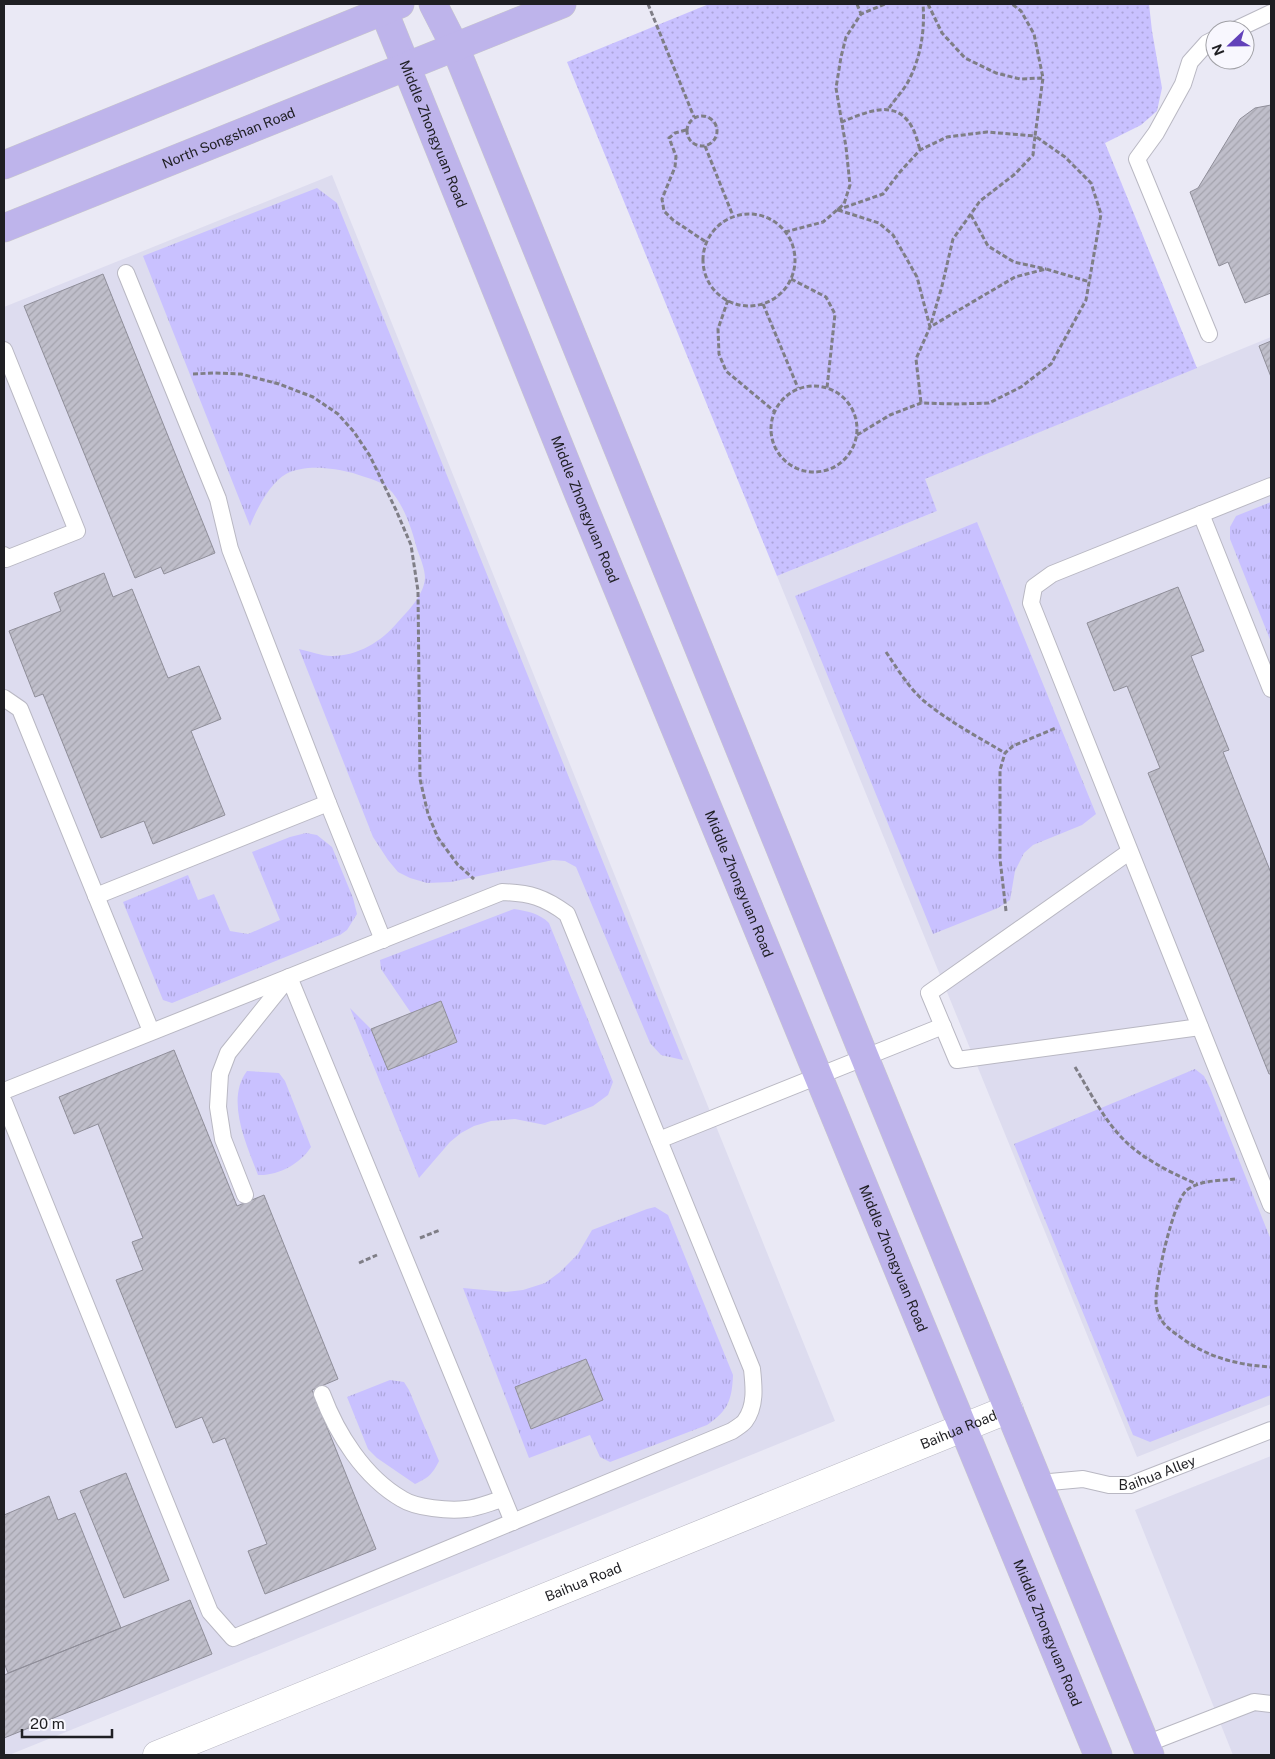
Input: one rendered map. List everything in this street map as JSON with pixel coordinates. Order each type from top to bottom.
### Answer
[{"type":"main road","points":[[433,4],[455,47],[1148,1750]]},
{"type":"main road","name":"North Songshan Road","points":[[4,228],[562,4]]},
{"type":"main road","points":[[4,165],[388,6]]},
{"type":"main road","name":"Middle Zhongyuan Road","points":[[388,6],[406,67],[579,495],[1098,1755]]},
{"type":"street","name":"Baihua Road","points":[[157,1755],[1009,1409]]},
{"type":"lane","points":[[1255,20],[1271,13]]},
{"type":"lane","points":[[1205,45],[1190,62],[1183,84],[1156,133],[1137,159],[1209,334]]},
{"type":"lane","points":[[126,273],[218,499],[230,549],[383,940]]},
{"type":"lane","points":[[4,350],[77,531],[6,559],[4,554]]},
{"type":"lane","points":[[1271,486],[1052,574],[1034,586],[1031,603],[1076,720],[1271,1205]]},
{"type":"lane","points":[[1201,514],[1271,690]]},
{"type":"lane","points":[[4,698],[20,709],[152,1031]]},
{"type":"lane","points":[[96,896],[328,803]]},
{"type":"lane","points":[[1130,852],[929,992],[957,1060],[1200,1027]]},
{"type":"lane","points":[[4,1091],[502,892],[517,893],[551,902],[567,914],[752,1369],[755,1393],[751,1407],[744,1421],[732,1431],[233,1638],[210,1612],[4,1102]]},
{"type":"lane","points":[[245,1195],[223,1139],[218,1107],[220,1074],[228,1053],[289,977]]},
{"type":"lane","points":[[289,977],[513,1522]]},
{"type":"lane","points":[[659,1140],[820,1077],[943,1026]]},
{"type":"lane","points":[[322,1394],[328,1409],[352,1452],[378,1482],[403,1500],[436,1509],[466,1509],[503,1499]]},
{"type":"lane","name":"Baihua Alley","points":[[1039,1483],[1083,1480],[1109,1485],[1130,1485],[1271,1430]]},
{"type":"lane","points":[[1148,1750],[1254,1702],[1271,1704]]},
{"type":"path","points":[[648,4],[694,117]]},
{"type":"path","points":[[856,4],[860,14]]},
{"type":"path","points":[[785,232],[823,222],[844,204],[850,184],[836,88],[846,37],[860,14],[885,4]]},
{"type":"path","points":[[889,108],[909,80],[920,52],[924,22],[922,4]]},
{"type":"path","points":[[928,4],[942,33],[965,58],[996,72],[1020,79],[1043,78]]},
{"type":"path","points":[[921,403],[916,359],[930,327],[953,239],[980,201],[1015,174],[1033,155],[1043,78],[1034,34],[1021,12],[1012,4]]},
{"type":"path","points":[[841,122],[866,113],[889,108],[903,116],[913,128],[920,150]]},
{"type":"path","points":[[702,114],[710,117],[716,123],[718,131],[715,139],[705,146],[694,144],[688,138],[686,130],[689,122],[694,117],[702,114]]},
{"type":"path","points":[[686,130],[675,133],[669,138],[676,156],[675,167],[662,199],[664,211],[672,220],[706,242]]},
{"type":"path","points":[[837,210],[883,194],[898,173],[920,150],[947,137],[987,132],[1035,136],[1065,157],[1091,183],[1101,214],[1086,300],[1051,364],[1021,387],[989,403],[921,403],[890,415],[856,435]]},
{"type":"path","points":[[705,146],[733,216]]},
{"type":"path","points":[[837,210],[879,223],[893,235],[917,278],[930,327]]},
{"type":"path","points":[[748,214],[762,216],[775,222],[792,243],[795,267],[791,279],[784,290],[775,298],[763,304],[739,305],[717,292],[709,282],[704,269],[706,242],[713,231],[733,216],[748,214]]},
{"type":"path","points":[[971,214],[988,246],[1014,262],[1090,282]]},
{"type":"path","points":[[930,327],[1015,277],[1046,269]]},
{"type":"path","points":[[791,279],[826,297],[835,314],[827,388]]},
{"type":"path","points":[[728,300],[718,329],[719,354],[726,372],[774,412]]},
{"type":"path","points":[[763,304],[798,388]]},
{"type":"path","points":[[168,376],[213,373],[242,374],[313,396],[338,414],[354,432],[370,456],[411,545],[418,591],[420,779],[428,814],[438,838],[458,865],[493,896]]},
{"type":"path","points":[[813,385],[827,388],[840,395],[850,406],[856,420],[856,435],[853,448],[845,459],[834,467],[822,471],[809,472],[796,468],[785,461],[776,450],[771,438],[771,424],[774,412],[780,402],[798,388],[813,385]]},
{"type":"path","points":[[886,652],[908,683],[923,700],[962,727],[1005,753]]},
{"type":"path","points":[[1009,937],[1000,859],[1000,770],[1005,753],[1014,746],[1076,720]]},
{"type":"path","points":[[1061,1046],[1111,1124],[1125,1142],[1171,1173],[1198,1184]]},
{"type":"path","points":[[1260,1176],[1198,1184],[1186,1191],[1180,1198],[1170,1226],[1160,1270],[1156,1304],[1162,1321],[1168,1328],[1192,1346],[1218,1358],[1246,1365],[1271,1367]]},
{"type":"shaded area","points":[[332,175],[835,1421],[9,1755],[4,1755],[4,307]]},
{"type":"shaded area","points":[[1271,337],[1271,1404],[1137,1457],[777,576],[937,511],[924,479]]},
{"type":"shaded area","points":[[1271,1456],[1271,1755],[1233,1755],[1135,1510]]},
{"type":"green space","points":[[709,4],[1149,4],[1162,88],[1157,111],[1141,125],[1105,143],[1197,368],[925,479],[937,511],[777,576],[567,62]]},
{"type":"green space","points":[[317,188],[337,203],[683,1060],[661,1055],[650,1043],[576,867],[565,861],[553,860],[451,882],[427,883],[398,872],[373,837],[299,649],[328,656],[342,655],[369,646],[391,630],[419,597],[424,584],[423,567],[410,525],[398,501],[384,485],[353,473],[310,468],[294,471],[280,478],[264,497],[250,526],[143,256]]},
{"type":"green space","points":[[1271,502],[1271,642],[1230,539],[1230,527],[1236,516]]},
{"type":"green space","points":[[977,522],[1096,814],[1082,825],[1033,845],[1024,853],[1015,871],[1010,900],[998,908],[933,934],[795,596]]},
{"type":"green space","points":[[306,833],[317,835],[332,847],[353,898],[357,914],[347,930],[340,935],[172,1003],[163,1000],[123,902],[188,875],[198,900],[214,894],[230,931],[248,934],[280,920],[252,852],[290,837]]},
{"type":"green space","points":[[514,909],[537,915],[549,923],[613,1082],[608,1095],[593,1106],[545,1125],[515,1119],[491,1121],[474,1126],[450,1142],[419,1178],[350,1008],[371,1029],[388,1070],[457,1042],[441,1001],[411,1013],[381,969],[380,960]]},
{"type":"green space","points":[[1195,1069],[1204,1076],[1210,1088],[1271,1240],[1271,1395],[1150,1442],[1133,1435],[1014,1144]]},
{"type":"green space","points":[[247,1071],[279,1073],[285,1081],[311,1147],[295,1164],[281,1171],[266,1175],[258,1175],[240,1123],[238,1095]]},
{"type":"green space","points":[[655,1207],[668,1215],[733,1375],[728,1404],[720,1415],[707,1425],[610,1462],[600,1457],[590,1435],[529,1458],[463,1288],[506,1292],[523,1290],[545,1283],[560,1272],[578,1254],[592,1230]]},
{"type":"green space","points":[[390,1380],[404,1382],[409,1390],[439,1461],[429,1476],[415,1484],[377,1458],[368,1449],[347,1397]]},
{"type":"building","points":[[1271,105],[1271,293],[1245,303],[1228,262],[1219,266],[1190,192],[1198,188],[1240,119],[1255,108]]},
{"type":"building","points":[[103,274],[215,553],[164,574],[161,567],[135,578],[24,306]]},
{"type":"building","points":[[1271,341],[1271,377],[1259,346]]},
{"type":"building","points":[[104,573],[113,597],[132,589],[168,678],[199,666],[221,719],[191,731],[225,815],[153,844],[144,821],[101,838],[43,694],[35,697],[9,631],[61,611],[54,593]]},
{"type":"building","points":[[1178,587],[1204,651],[1191,656],[1229,750],[1223,752],[1271,873],[1271,1074],[1269,1074],[1148,773],[1160,768],[1127,686],[1114,691],[1087,623]]},
{"type":"building","points":[[441,1001],[457,1042],[388,1070],[371,1029]]},
{"type":"building","points":[[174,1050],[237,1206],[264,1195],[338,1379],[312,1390],[376,1549],[265,1594],[248,1551],[267,1544],[225,1438],[213,1443],[202,1417],[176,1428],[116,1280],[143,1270],[132,1242],[143,1238],[98,1124],[74,1134],[59,1097]]},
{"type":"building","points":[[586,1359],[603,1400],[531,1429],[515,1387]]},
{"type":"building","points":[[126,1473],[169,1580],[124,1598],[80,1491]]},
{"type":"building","points":[[49,1496],[58,1520],[75,1513],[121,1628],[8,1673],[4,1663],[4,1515]]},
{"type":"building","points":[[190,1600],[212,1654],[4,1738],[4,1675]]}]
